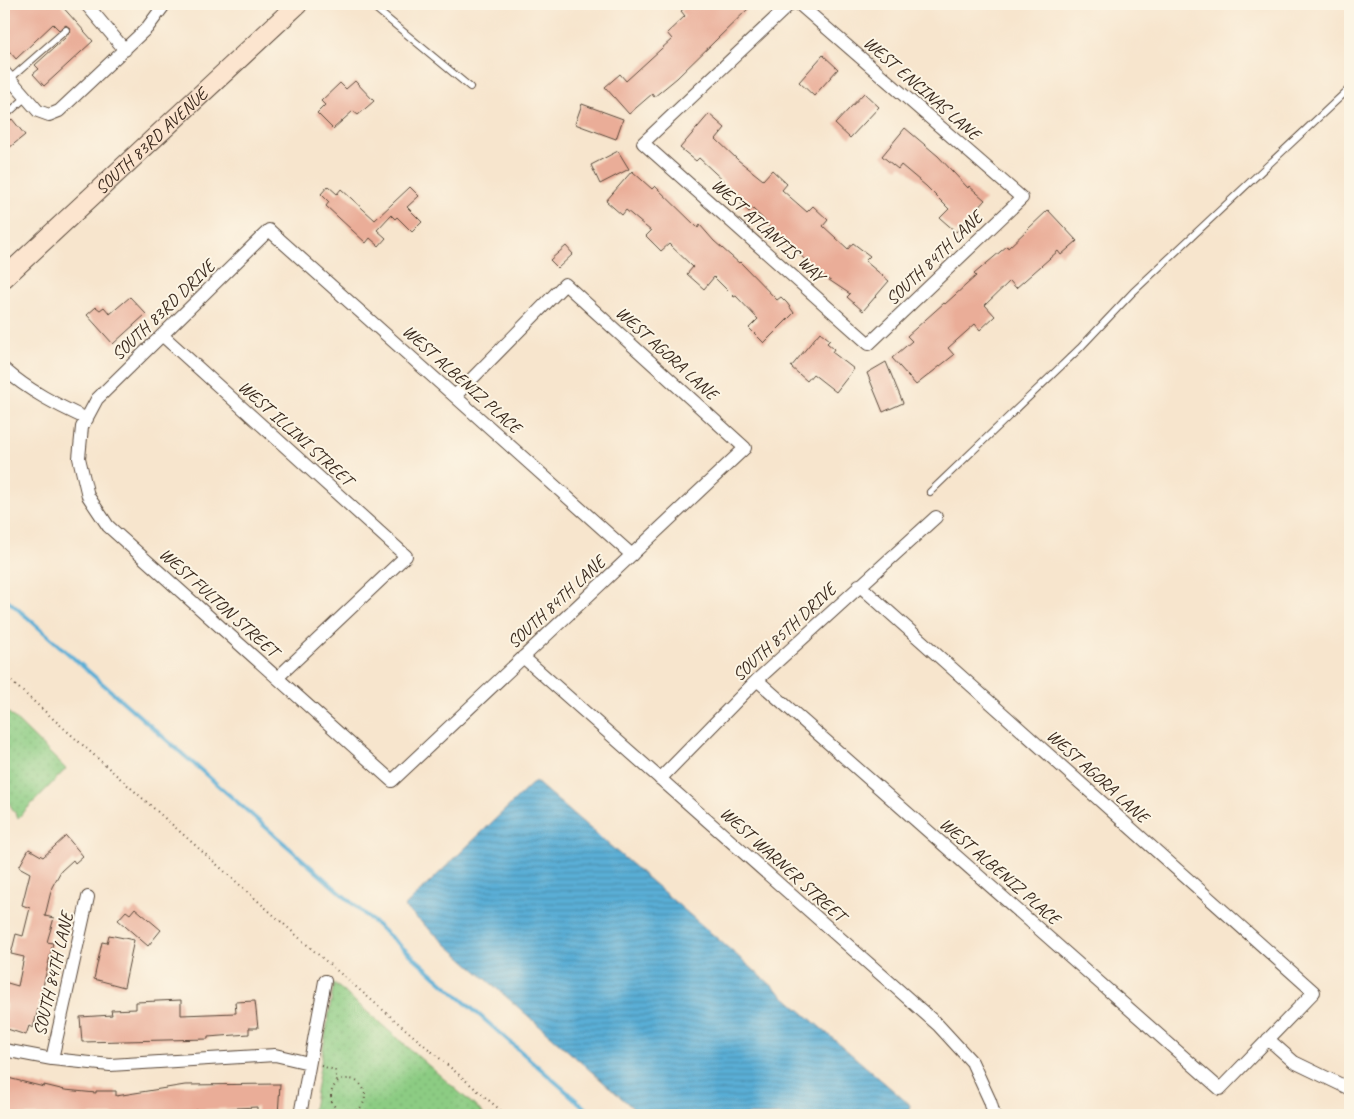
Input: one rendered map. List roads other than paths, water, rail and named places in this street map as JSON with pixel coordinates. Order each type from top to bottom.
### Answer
[{"type":"main road","name":"SOUTH 83RD AVENUE","points":[[4,278],[298,4]]},
{"type":"street","points":[[86,4],[125,50]]},
{"type":"street","points":[[7,75],[38,111],[49,115],[59,111],[147,28],[165,4]]},
{"type":"street","name":"WEST ATLANTIS WAY","points":[[790,4],[644,143],[869,344]]},
{"type":"street","name":"WEST ENCINAS LANE","points":[[799,4],[1022,198]]},
{"type":"street","name":"SOUTH 84TH LANE","points":[[869,344],[1022,198]]},
{"type":"street","name":"SOUTH 83RD DRIVE","points":[[87,419],[98,399],[269,230]]},
{"type":"street","name":"WEST ALBENIZ PLACE","points":[[269,230],[632,555]]},
{"type":"street","name":"WEST AGORA LANE","points":[[455,396],[565,284],[745,448]]},
{"type":"street","name":"WEST ILLINI STREET","points":[[162,335],[406,556],[278,678]]},
{"type":"street","points":[[4,369],[19,382],[48,401],[87,419]]},
{"type":"street","name":"WEST FULTON STREET","points":[[87,419],[82,427],[79,458],[88,496],[108,526],[392,781]]},
{"type":"street","name":"SOUTH 84TH LANE","points":[[392,781],[745,448]]},
{"type":"street","name":"SOUTH 85TH DRIVE","points":[[660,779],[757,680],[859,585],[936,517]]},
{"type":"street","name":"WEST AGORA LANE","points":[[859,585],[1314,992],[1268,1039]]},
{"type":"street","name":"WEST WARNER STREET","points":[[523,657],[938,1025],[972,1062],[990,1101],[994,1115]]},
{"type":"street","name":"WEST ALBENIZ PLACE","points":[[757,680],[1220,1089],[1268,1039]]},
{"type":"street","name":"SOUTH 84TH LANE","points":[[52,1059],[88,897]]},
{"type":"street","points":[[300,1115],[325,981]]},
{"type":"street","points":[[1268,1039],[1294,1062],[1350,1089]]},
{"type":"street","points":[[4,1050],[52,1059],[110,1065],[275,1055],[309,1063]]},
{"type":"lane","points":[[370,4],[470,87]]},
{"type":"lane","points":[[7,75],[66,30]]},
{"type":"lane","points":[[930,492],[1080,348],[1132,292],[1350,88]]},
{"type":"lane","points":[[4,117],[26,97]]},
{"type":"water","points":[[535,781],[910,1105],[908,1115],[641,1115],[404,907]]},
{"type":"waterway","points":[[4,597],[593,1115]]}]
